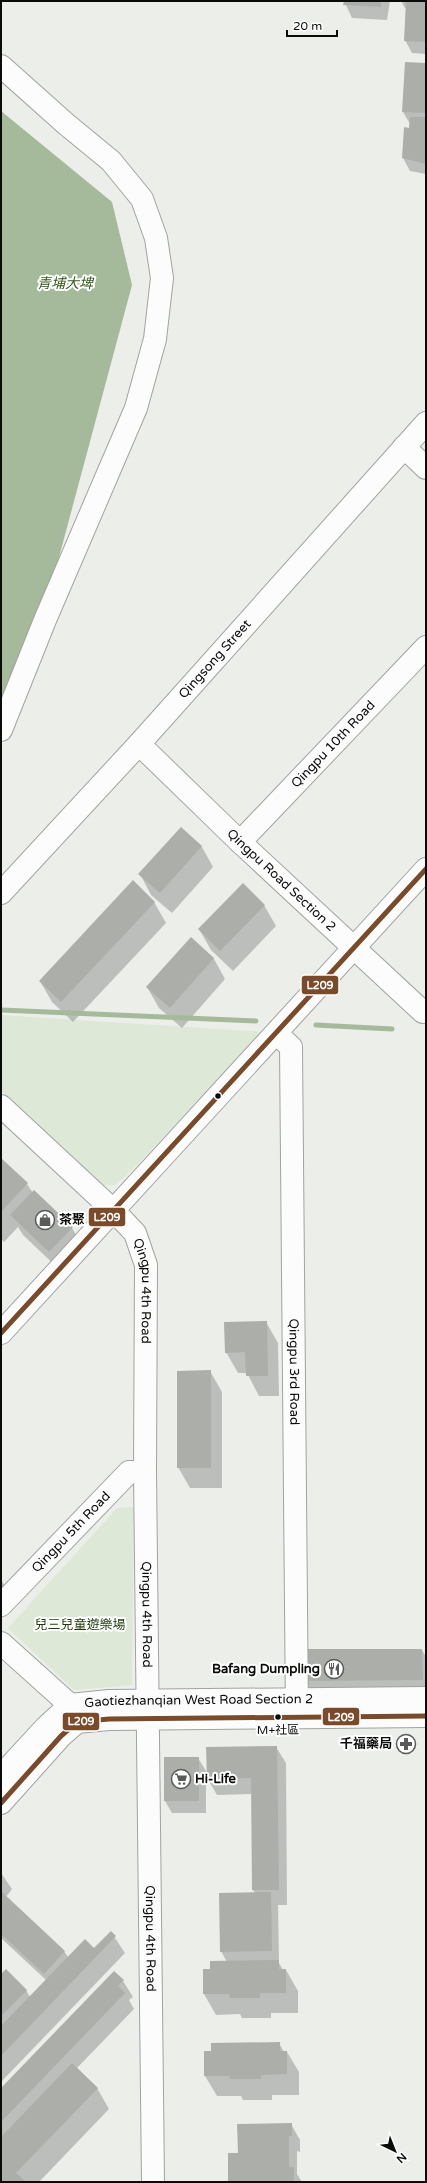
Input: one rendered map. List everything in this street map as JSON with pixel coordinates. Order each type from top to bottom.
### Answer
[{"type":"street","points":[[1,66],[66,124],[111,161],[142,199],[156,238],[162,278],[155,339],[136,408],[45,620],[1,730]]},
{"type":"street","name":"Qingsong Street","points":[[1,893],[140,744],[426,423]]},
{"type":"street","points":[[404,447],[426,468]]},
{"type":"street","name":"Qingpu 10th Road","points":[[240,842],[426,647]]},
{"type":"street","name":"Qingpu Road Section 2","points":[[140,744],[240,842],[354,946],[425,1014]]},
{"type":"street","points":[[1,1333],[277,1034],[354,946],[426,869]]},
{"type":"street","name":"Qingpu 3rd Road","points":[[277,1034],[291,1047],[297,1709]]},
{"type":"street","name":"Qingpu 4th Road","points":[[3,1111],[114,1211],[135,1234],[146,1265],[145,1472],[153,2182]]},
{"type":"street","name":"Qingpu 5th Road","points":[[1,1605],[129,1472],[145,1472]]},
{"type":"street","points":[[1,1643],[70,1704]]},
{"type":"street","name":"Gaotiezhanqian West Road Section 2","points":[[297,1709],[426,1698]]},
{"type":"street","name":"Gaotiezhanqian West Road Section 2","points":[[1,1776],[46,1727],[70,1704],[109,1701],[148,1710]]},
{"type":"street","name":"Gaotiezhanqian West Road Section 2","points":[[1,1803],[61,1736],[77,1722],[109,1719],[148,1710],[297,1709],[426,1716]]},
{"type":"green space","points":[[1,1015],[262,1032],[133,1169],[115,1185],[101,1185],[1,1090]]},
{"type":"green space","name":"兒三兒童遊樂場","points":[[134,1507],[132,1685],[74,1690],[8,1628],[117,1508]]},
{"type":"water","name":"青埔大埤","points":[[1,111],[112,202],[132,285],[51,587],[1,712]]},
{"type":"building","points":[[344,1],[381,1],[381,7],[343,5]]},
{"type":"building","points":[[406,1],[426,1],[426,42],[404,41]]},
{"type":"building","points":[[405,62],[426,63],[426,113],[402,112]]},
{"type":"building","points":[[410,117],[426,117],[426,164],[402,158],[404,127],[409,128]]},
{"type":"building","points":[[181,827],[202,846],[160,893],[138,874]]},
{"type":"building","points":[[133,880],[155,902],[61,1002],[39,981]]},
{"type":"building","points":[[243,883],[265,905],[220,951],[198,929]]},
{"type":"building","points":[[191,937],[214,958],[170,1008],[146,987]]},
{"type":"building","points":[[1,1158],[28,1183],[1,1212]]},
{"type":"building","points":[[34,1190],[73,1227],[49,1252],[10,1215]]},
{"type":"building","points":[[267,1321],[268,1376],[246,1376],[245,1352],[225,1353],[224,1322]]},
{"type":"building","points":[[211,1370],[211,1468],[177,1468],[177,1371]]},
{"type":"building","points":[[304,1649],[422,1649],[423,1680],[304,1681]]},
{"type":"building","points":[[277,1746],[279,1890],[252,1890],[251,1778],[207,1779],[206,1747]]},
{"type":"building","name":"Hi-Life","points":[[164,1757],[199,1757],[199,1801],[164,1801]]},
{"type":"building","points":[[2,1892],[65,1951],[44,1974],[1,1934]]},
{"type":"building","points":[[271,1892],[272,1951],[220,1952],[219,1893]]},
{"type":"building","points":[[111,1931],[116,1936],[1,2056],[1,2026],[85,1939],[94,1948]]},
{"type":"building","points":[[279,1960],[279,1969],[286,1969],[286,1993],[260,1993],[260,1998],[230,1998],[229,1994],[203,1994],[203,1969],[210,1969],[210,1961]]},
{"type":"building","points":[[6,1969],[27,1990],[1,2016],[1,1974]]},
{"type":"building","points":[[114,1971],[124,1980],[118,1986],[125,1993],[1,2122],[1,2088]]},
{"type":"building","points":[[280,2042],[280,2051],[287,2051],[287,2074],[261,2075],[261,2079],[230,2079],[230,2076],[204,2076],[204,2051],[211,2051],[211,2043]]},
{"type":"building","points":[[72,2063],[98,2088],[16,2173],[26,2182],[1,2182],[1,2137]]},
{"type":"building","points":[[292,2123],[292,2136],[289,2136],[289,2167],[294,2167],[294,2182],[228,2182],[228,2153],[238,2153],[237,2124]]},
{"type":"waterway","points":[[1,1010],[256,1021]]},
{"type":"waterway","points":[[316,1025],[392,1029]]},
{"type":"transit line","name":"L209","points":[[1,1333],[426,869]]},
{"type":"transit line","name":"L209","points":[[1,1803],[61,1736],[77,1722],[109,1719],[426,1716]]},
{"type":"place","name":"茶聚","points":[[45,1220]]},
{"type":"place","name":"Bafang Dumpling","points":[[334,1669]]},
{"type":"place","name":"M+社區","points":[[278,1717]]},
{"type":"place","name":"千福藥局","points":[[406,1744]]},
{"type":"place","name":"Hi-Life","points":[[181,1779]]}]
